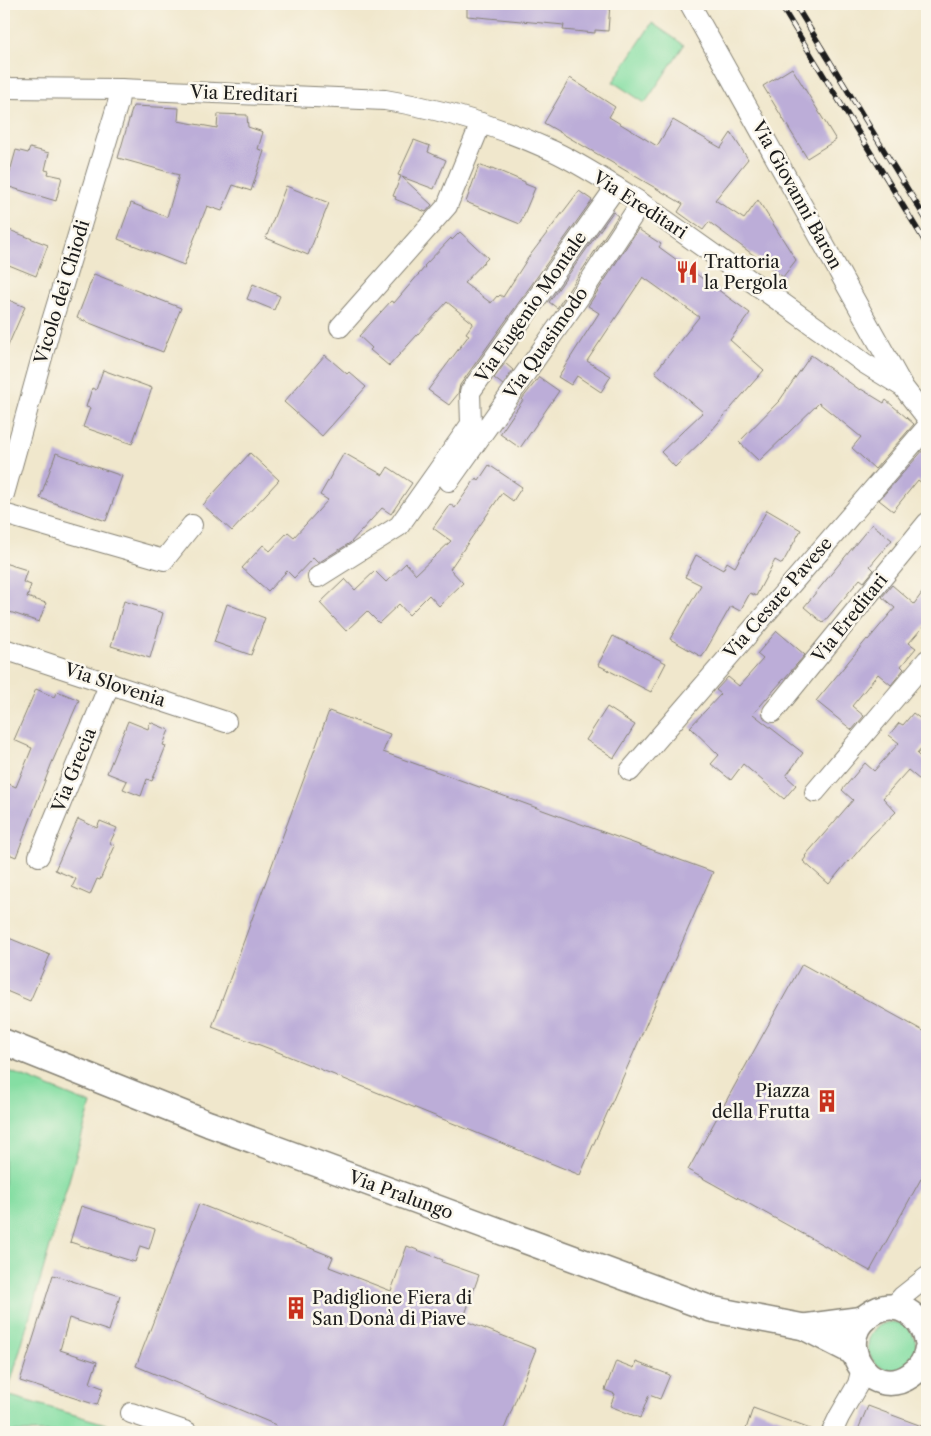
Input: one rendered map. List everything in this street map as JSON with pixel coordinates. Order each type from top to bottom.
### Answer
[{"type":"street","name":"Via Giovanni Baron","points":[[690,4],[903,387]]},
{"type":"street","name":"Via Ereditari","points":[[4,88],[120,90],[385,100],[408,103],[481,123],[554,152],[641,203],[864,363],[903,387],[927,418]]},
{"type":"street","name":"Vicolo dei Chiodi","points":[[4,494],[52,321],[120,90]]},
{"type":"street","points":[[340,327],[448,206],[481,123]]},
{"type":"street","name":"Via Eugenio Montale","points":[[318,577],[399,526],[471,424],[470,392],[616,187]]},
{"type":"street","name":"Via Quasimodo","points":[[449,481],[580,296],[641,203]]},
{"type":"street","name":"Via Cesare Pavese","points":[[630,770],[927,427]]},
{"type":"street","points":[[4,514],[164,560],[192,525]]},
{"type":"street","name":"Via Ereditari","points":[[773,712],[927,523]]},
{"type":"street","name":"Via Slovenia","points":[[4,650],[226,722]]},
{"type":"street","points":[[815,792],[927,660]]},
{"type":"street","name":"Via Grecia","points":[[39,856],[110,684]]},
{"type":"street","name":"Via Pralungo","points":[[4,1042],[218,1127],[711,1309],[804,1327],[864,1319],[879,1309],[893,1308],[911,1314],[920,1322],[927,1336],[922,1364],[914,1374],[917,1381],[884,1382],[872,1377],[858,1361],[804,1327]]},
{"type":"street","points":[[893,1308],[903,1296],[927,1277]]},
{"type":"street","points":[[832,1432],[858,1384],[858,1361],[853,1344],[855,1333],[864,1319]]},
{"type":"street","points":[[131,1413],[187,1432]]},
{"type":"green space","points":[[652,23],[684,45],[645,103],[613,82]]},
{"type":"green space","points":[[4,1069],[91,1104],[7,1395],[133,1432],[4,1432]]},
{"type":"green space","points":[[892,1322],[901,1324],[909,1329],[914,1337],[916,1346],[914,1355],[909,1363],[901,1368],[892,1370],[883,1368],[875,1363],[870,1355],[868,1346],[870,1337],[875,1329],[883,1324]]},
{"type":"building","points":[[467,4],[610,4],[608,31],[595,30],[595,33],[563,30],[564,25],[467,16]]},
{"type":"building","points":[[792,68],[836,140],[807,158],[763,86]]},
{"type":"building","points":[[570,78],[615,107],[609,117],[657,146],[673,120],[721,148],[731,133],[748,159],[715,200],[744,219],[758,200],[796,260],[783,277],[709,222],[703,230],[678,212],[683,204],[544,123]]},
{"type":"building","points":[[133,106],[179,108],[178,121],[217,128],[218,114],[247,115],[248,127],[263,132],[258,149],[264,151],[251,191],[233,185],[222,211],[207,206],[184,265],[118,239],[131,203],[167,217],[179,175],[118,158]]},
{"type":"building","points":[[414,140],[430,146],[428,152],[446,160],[434,189],[402,177],[432,205],[426,212],[395,199],[396,197],[393,196],[401,176],[398,175]]},
{"type":"building","points":[[30,148],[49,153],[45,170],[49,171],[48,174],[62,177],[56,201],[6,186],[16,150],[28,153]]},
{"type":"building","points":[[479,165],[491,170],[492,168],[535,188],[520,224],[466,202]]},
{"type":"building","points":[[286,186],[329,203],[308,255],[266,238]]},
{"type":"building","points":[[579,191],[592,200],[460,385],[458,394],[449,405],[428,390],[469,335],[466,333],[473,323],[447,302],[389,366],[370,350],[372,348],[359,336],[391,301],[394,303],[424,266],[451,238],[452,240],[460,232],[488,258],[464,283],[491,303],[497,296],[503,297],[528,258]]},
{"type":"building","points":[[613,212],[618,216],[557,308],[549,302]]},
{"type":"building","points":[[4,228],[48,245],[36,276],[4,263]]},
{"type":"building","points":[[638,229],[661,244],[659,247],[750,313],[730,340],[764,370],[705,438],[675,467],[661,452],[703,412],[655,372],[699,317],[643,277],[587,361],[611,376],[601,392],[577,376],[571,385],[558,377],[599,313],[588,306]]},
{"type":"building","points":[[94,274],[181,308],[163,352],[77,318]]},
{"type":"building","points":[[253,284],[280,296],[274,310],[247,299]]},
{"type":"building","points":[[4,298],[25,307],[4,355]]},
{"type":"building","points":[[325,355],[366,387],[322,436],[284,402]]},
{"type":"building","points":[[811,355],[860,390],[884,403],[886,400],[914,424],[875,469],[852,448],[861,437],[819,403],[759,461],[739,442],[780,400]]},
{"type":"building","points":[[505,363],[513,370],[503,385],[494,378]]},
{"type":"building","points":[[103,370],[152,388],[132,444],[83,427],[90,408],[86,407],[92,388],[96,390]]},
{"type":"building","points":[[539,377],[559,391],[520,448],[500,434],[522,399]]},
{"type":"building","points":[[925,448],[927,449],[927,487],[918,480],[893,511],[879,500]]},
{"type":"building","points":[[56,453],[122,476],[106,521],[40,498]]},
{"type":"building","points":[[250,453],[279,480],[232,531],[203,505]]},
{"type":"building","points":[[344,453],[383,475],[388,467],[412,483],[391,514],[382,508],[350,543],[318,563],[313,558],[294,578],[287,571],[268,591],[242,568],[263,545],[270,551],[288,532],[294,537],[328,500],[320,495]]},
{"type":"building","points":[[489,465],[522,487],[513,501],[502,493],[450,569],[463,583],[439,606],[429,595],[409,615],[399,604],[379,623],[367,611],[346,631],[320,603],[345,579],[355,590],[375,571],[386,582],[406,563],[416,574],[451,541],[433,528],[450,504],[455,508],[476,478],[479,480]]},
{"type":"building","points":[[767,510],[801,530],[782,564],[775,560],[756,596],[750,593],[740,611],[731,606],[702,657],[670,639],[701,585],[685,577],[696,555],[723,570],[727,562],[735,567]]},
{"type":"building","points":[[872,524],[892,540],[870,566],[874,570],[864,582],[860,579],[823,623],[804,607]]},
{"type":"building","points":[[4,563],[27,570],[23,582],[31,585],[27,597],[46,603],[39,622],[4,610]]},
{"type":"building","points":[[892,585],[914,604],[927,586],[927,622],[909,643],[916,648],[901,666],[904,669],[891,685],[878,674],[852,706],[864,716],[852,730],[816,701],[895,608],[882,597]]},
{"type":"building","points":[[124,601],[163,613],[150,658],[111,646]]},
{"type":"building","points":[[227,604],[265,618],[251,655],[214,642]]},
{"type":"building","points":[[777,631],[805,655],[753,714],[803,753],[786,776],[796,785],[784,799],[743,764],[731,780],[711,764],[719,755],[690,727],[721,694],[716,690],[728,677],[739,686],[763,659],[757,654]]},
{"type":"building","points":[[613,636],[666,663],[651,692],[598,665]]},
{"type":"building","points":[[36,689],[54,697],[57,691],[79,700],[51,765],[16,857],[4,852],[4,782],[16,787],[32,748],[14,740]]},
{"type":"building","points":[[607,707],[635,725],[614,758],[586,740]]},
{"type":"building","points":[[329,711],[390,734],[383,752],[713,872],[580,1175],[212,1027]]},
{"type":"building","points":[[913,713],[927,724],[927,742],[917,754],[927,763],[927,771],[920,780],[908,770],[883,798],[896,812],[871,836],[829,884],[803,861],[805,856],[853,800],[842,790],[865,763],[874,771],[899,743],[889,735],[899,723],[903,725]]},
{"type":"building","points":[[128,721],[148,729],[150,722],[169,730],[163,745],[166,746],[152,781],[147,779],[141,796],[123,789],[127,781],[107,773]]},
{"type":"building","points":[[78,819],[97,828],[100,821],[117,828],[110,843],[115,846],[100,880],[97,879],[90,895],[72,887],[76,879],[55,870]]},
{"type":"building","points":[[4,936],[50,955],[30,1001],[4,990]]},
{"type":"building","name":"Piazza della Frutta","points":[[802,964],[927,1033],[927,1168],[870,1271],[688,1170]]},
{"type":"building","name":"Padiglione Fiera di San Donà di Piave","points":[[199,1204],[333,1257],[329,1267],[391,1291],[407,1246],[443,1260],[442,1262],[479,1275],[463,1320],[536,1349],[503,1432],[273,1432],[276,1425],[136,1366]]},
{"type":"building","points":[[81,1206],[155,1229],[149,1249],[140,1246],[135,1262],[70,1242]]},
{"type":"building","points":[[53,1275],[120,1296],[109,1331],[69,1318],[60,1350],[97,1362],[90,1383],[103,1388],[97,1405],[20,1381]]},
{"type":"building","points":[[616,1361],[634,1368],[636,1362],[670,1375],[660,1399],[649,1395],[640,1418],[610,1406],[615,1394],[605,1390]]},
{"type":"building","points":[[868,1406],[927,1428],[927,1432],[857,1432]]},
{"type":"building","points":[[753,1408],[813,1430],[812,1432],[745,1432]]},
{"type":"railway","points":[[780,4],[927,245]]},
{"type":"railway","points":[[795,4],[927,221]]},
{"type":"place","name":"Trattoria la Pergola","points":[[687,272]]},
{"type":"place","name":"Piazza della Frutta","points":[[827,1101]]},
{"type":"place","name":"Padiglione Fiera di San Donà di Piave","points":[[296,1308]]}]
